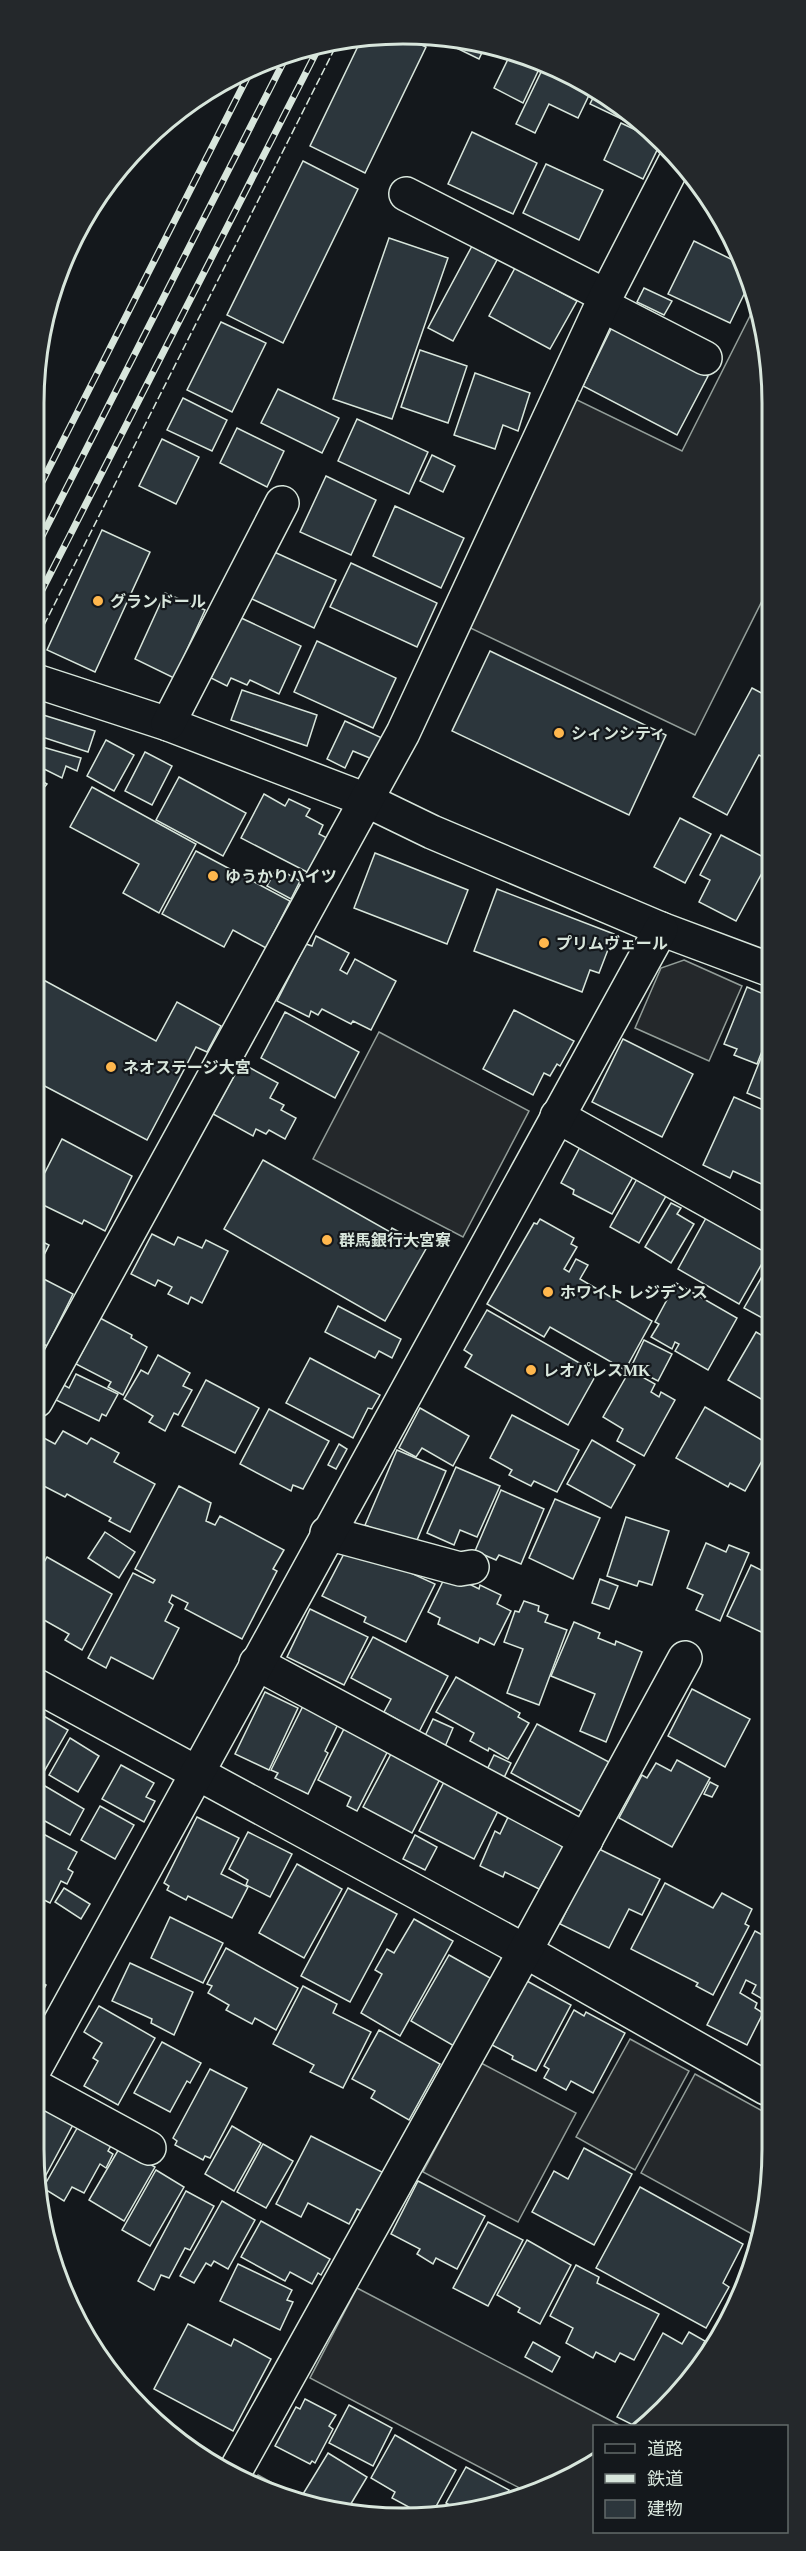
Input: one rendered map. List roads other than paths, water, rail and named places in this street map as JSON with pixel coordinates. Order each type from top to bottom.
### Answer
[{"type":"street","points":[[43,1388],[403,733],[604,300],[673,166]]},
{"type":"street","points":[[406,194],[604,300],[705,358]]},
{"type":"street","points":[[168,724],[282,503]]},
{"type":"street","points":[[43,683],[168,724],[366,800],[432,832],[661,929],[762,967]]},
{"type":"street","points":[[43,2078],[196,1773],[661,929]]},
{"type":"street","points":[[558,1116],[762,1231]]},
{"type":"street","points":[[327,1533],[449,1567],[460,1569],[472,1567]]},
{"type":"street","points":[[238,2467],[525,1952],[685,1658]]},
{"type":"street","points":[[256,1663],[586,1840]]},
{"type":"street","points":[[43,1689],[525,1952],[762,2086]]},
{"type":"street","points":[[43,2086],[149,2148]]},
{"type":"railway","points":[[43,588],[315,55]]},
{"type":"railway","points":[[43,534],[282,65]]},
{"type":"railway","points":[[43,480],[246,80]]},
{"type":"place","name":"グランドール","points":[[98,601]]},
{"type":"place","name":"シィンシティ","points":[[559,733]]},
{"type":"place","name":"ゆうかりハイツ","points":[[213,876]]},
{"type":"place","name":"プリムヴェール","points":[[544,943]]},
{"type":"place","name":"ネオステージ大宮","points":[[111,1067]]},
{"type":"place","name":"群馬銀行大宮寮","points":[[327,1240]]},
{"type":"place","name":"ホワイト レジデンス","points":[[548,1292]]},
{"type":"place","name":"レオパレスMK","points":[[531,1370]]}]
